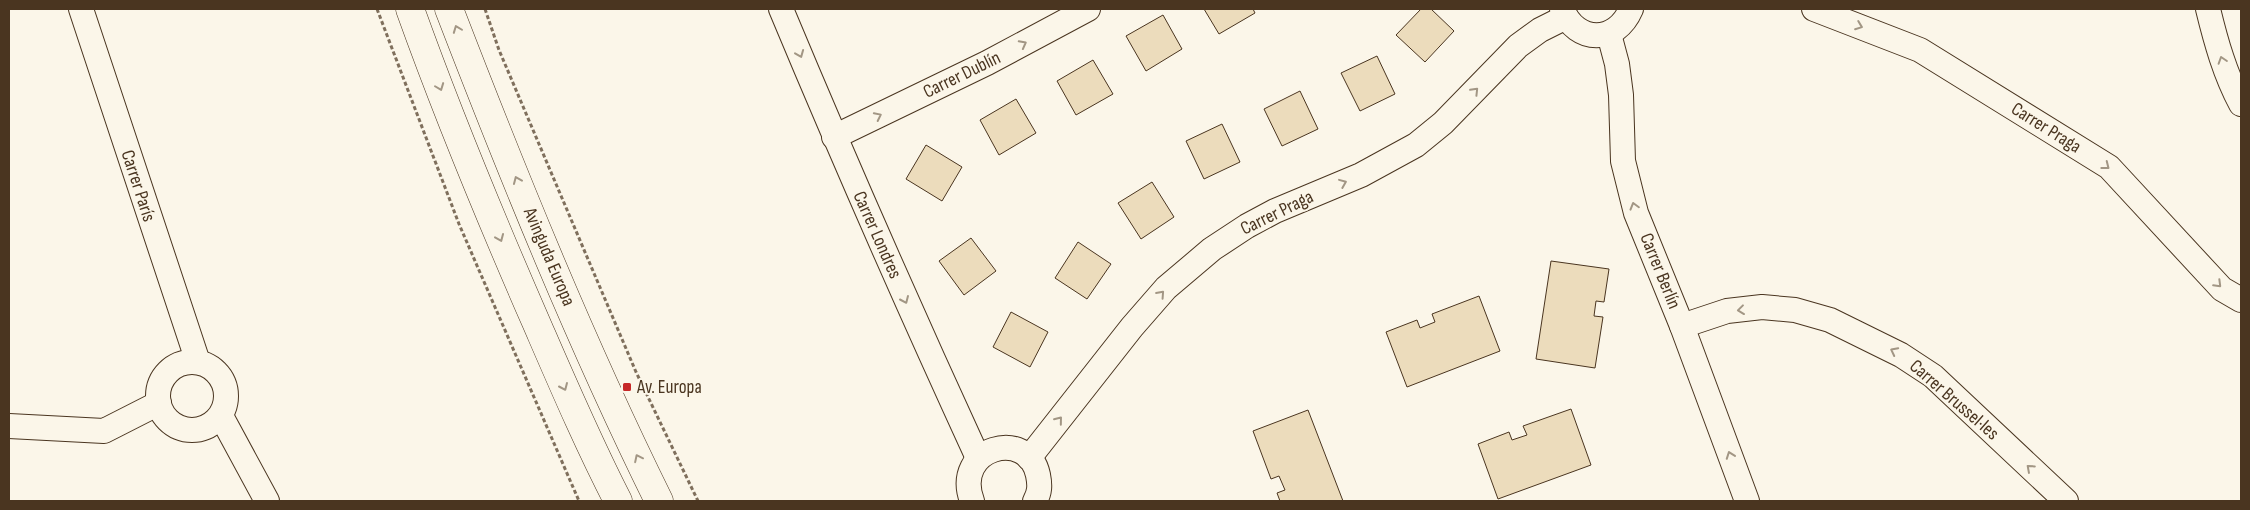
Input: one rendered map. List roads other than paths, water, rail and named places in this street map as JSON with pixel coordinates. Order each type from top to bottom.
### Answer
[{"type":"main road","name":"Avinguda Europa","points":[[410,9],[478,185],[521,289],[602,470],[618,501]]},
{"type":"main road","name":"Avinguda Europa","points":[[449,9],[500,142],[587,348],[659,501]]},
{"type":"street","name":"Carrer París","points":[[81,9],[198,362]]},
{"type":"street","name":"Carrer Londres","points":[[781,9],[834,137],[910,311],[978,458]]},
{"type":"street","name":"Carrer Dublín","points":[[834,137],[987,63],[1088,9]]},
{"type":"street","points":[[1564,13],[1575,29],[1597,36],[1609,34],[1618,28],[1626,19],[1631,9]]},
{"type":"street","name":"Carrer Praga","points":[[1814,9],[1920,50],[2109,167],[2222,289],[2241,300]]},
{"type":"street","points":[[2208,9],[2215,39],[2229,82],[2241,104]]},
{"type":"street","name":"Carrer Praga","points":[[1029,458],[1132,327],[1166,288],[1212,249],[1247,226],[1275,211],[1361,175],[1416,145],[1443,123],[1518,46],[1564,13]]},
{"type":"street","name":"Carrer Berlín","points":[[1609,34],[1617,64],[1621,95],[1623,161],[1636,213],[1682,326],[1747,501]]},
{"type":"street","name":"Carrer Brussel·les","points":[[1682,326],[1728,312],[1762,307],[1795,310],[1830,320],[1901,355],[1933,376],[2066,501]]},
{"type":"street","points":[[198,362],[209,366],[218,373],[224,382],[226,399],[221,416],[213,424],[203,429],[191,431],[180,428],[170,422],[163,414],[159,403],[160,387],[168,372],[176,366],[198,362]]},
{"type":"street","points":[[9,426],[104,431],[159,403]]},
{"type":"street","points":[[221,416],[267,501]]},
{"type":"street","points":[[972,501],[968,491],[968,479],[971,468],[978,458],[988,451],[1012,448],[1029,458],[1037,471],[1040,482],[1039,494],[1035,501]]},
{"type":"place","name":"Av. Europa","points":[[627,387]]}]
